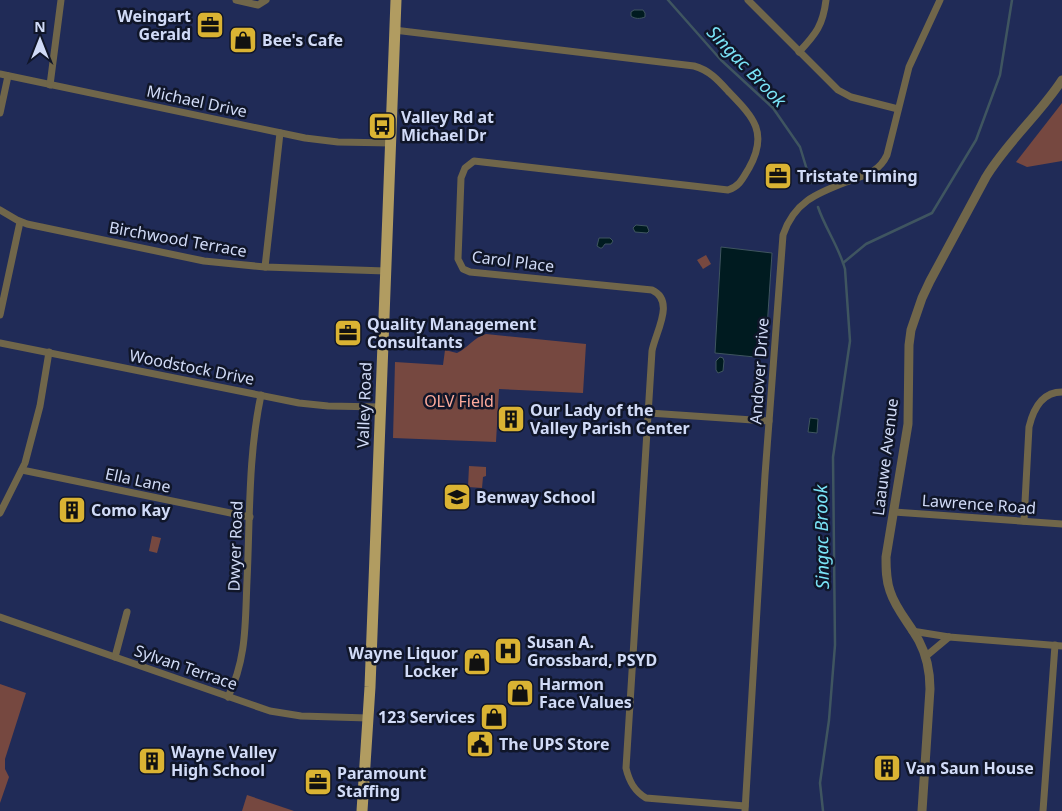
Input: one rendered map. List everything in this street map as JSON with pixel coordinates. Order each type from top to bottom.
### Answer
[{"type":"main road","name":"Valley Road","points":[[362,811],[368,718],[396,0]]},
{"type":"street","points":[[50,85],[61,0]]},
{"type":"street","points":[[236,0],[258,5],[266,0]]},
{"type":"street","points":[[748,0],[838,90],[851,97],[898,109]]},
{"type":"street","points":[[799,52],[812,38],[820,25],[826,0]]},
{"type":"street","name":"Andover Drive","points":[[745,808],[781,246],[786,225],[797,209],[810,198],[827,189],[874,172],[879,168],[887,155],[912,58],[934,17],[940,0]]},
{"type":"street","name":"Carol Place","points":[[394,30],[694,66],[714,76],[752,117],[758,134],[754,159],[742,182],[728,190],[480,160],[469,163],[462,174],[458,259],[463,269],[467,272],[652,290],[660,296],[664,308],[652,351],[626,768],[635,790],[646,798],[745,808]]},
{"type":"street","points":[[0,113],[4,75]]},
{"type":"street","name":"Michael Drive","points":[[4,75],[325,141],[390,143]]},
{"type":"street","name":"Laauwe Avenue","points":[[922,811],[930,690],[929,669],[919,642],[890,592],[887,580],[886,557],[908,424],[909,345],[911,330],[922,298],[975,195],[994,163],[1053,94],[1062,80]]},
{"type":"street","points":[[265,266],[280,132]]},
{"type":"street","name":"Birchwood Terrace","points":[[0,210],[20,222],[204,261],[265,266],[386,271]]},
{"type":"street","points":[[0,315],[20,222]]},
{"type":"street","name":"Woodstock Drive","points":[[0,343],[313,405],[380,407]]},
{"type":"street","points":[[0,513],[22,470],[40,406],[48,352]]},
{"type":"street","points":[[1024,521],[1029,427],[1040,402],[1046,397],[1062,392]]},
{"type":"street","name":"Dwyer Road","points":[[228,696],[240,669],[244,646],[254,434],[261,395]]},
{"type":"street","points":[[649,413],[769,421]]},
{"type":"street","name":"Ella Lane","points":[[22,470],[250,517]]},
{"type":"street","name":"Lawrence Road","points":[[894,512],[1062,524]]},
{"type":"street","points":[[115,657],[127,612]]},
{"type":"street","name":"Sylvan Terrace","points":[[0,617],[270,711],[286,715],[368,718]]},
{"type":"street","points":[[912,631],[949,637],[1059,645],[1043,811]]},
{"type":"street","points":[[925,657],[949,637]]},
{"type":"green space","points":[[1062,103],[1062,161],[1027,167],[1016,162]]},
{"type":"green space","points":[[706,255],[711,264],[703,269],[697,260]]},
{"type":"green space","name":"OLV Field","points":[[486,334],[586,344],[583,393],[499,389],[496,442],[393,438],[395,362],[443,365],[445,350],[457,353]]},
{"type":"green space","points":[[469,466],[486,467],[486,476],[483,477],[482,488],[468,487]]},
{"type":"green space","points":[[152,536],[161,538],[157,553],[149,551]]},
{"type":"green space","points":[[0,684],[26,693],[5,759],[5,769],[9,777],[0,803]]},
{"type":"green space","points":[[247,795],[294,811],[242,811]]},
{"type":"shaded area","points":[[643,10],[645,17],[631,16],[631,12]]},
{"type":"shaded area","points":[[636,225],[647,226],[649,231],[647,233],[635,232],[633,228]]},
{"type":"shaded area","points":[[599,238],[610,238],[613,241],[611,244],[605,244],[600,248],[597,246]]},
{"type":"shaded area","points":[[721,247],[772,253],[765,358],[715,353]]},
{"type":"shaded area","points":[[720,357],[724,361],[723,371],[718,373],[716,361]]},
{"type":"shaded area","points":[[810,418],[818,419],[817,433],[808,432]]},
{"type":"waterway","name":"Singac Brook","points":[[668,0],[721,60],[773,108],[800,147],[811,183]]},
{"type":"waterway","name":"Singac Brook","points":[[843,263],[866,244],[932,213],[976,140],[1000,75],[1012,0]]},
{"type":"waterway","name":"Singac Brook","points":[[818,207],[845,269],[850,341],[833,457],[835,645],[829,720],[820,783],[823,811]]},
{"type":"place","name":"Weingart Gerald","points":[[210,25]]},
{"type":"place","name":"Bee's Cafe","points":[[243,40]]},
{"type":"place","name":"Valley Rd at Michael Dr","points":[[382,126]]},
{"type":"place","name":"Tristate Timing","points":[[778,176]]},
{"type":"place","name":"Quality Management Consultants","points":[[348,333]]},
{"type":"place","name":"Our Lady of the Valley Parish Center","points":[[511,419]]},
{"type":"place","name":"Benway School","points":[[457,497]]},
{"type":"place","name":"Como Kay","points":[[72,510]]},
{"type":"place","name":"Susan A. Grossbard, PSYD","points":[[508,651]]},
{"type":"place","name":"Wayne Liquor Locker","points":[[477,662]]},
{"type":"place","name":"Harmon Face Values","points":[[520,693]]},
{"type":"place","name":"123 Services","points":[[494,717]]},
{"type":"place","name":"The UPS Store","points":[[480,744]]},
{"type":"place","name":"Wayne Valley High School","points":[[152,761]]},
{"type":"place","name":"Van Saun House","points":[[887,768]]},
{"type":"place","name":"Paramount Staffing","points":[[318,782]]}]
